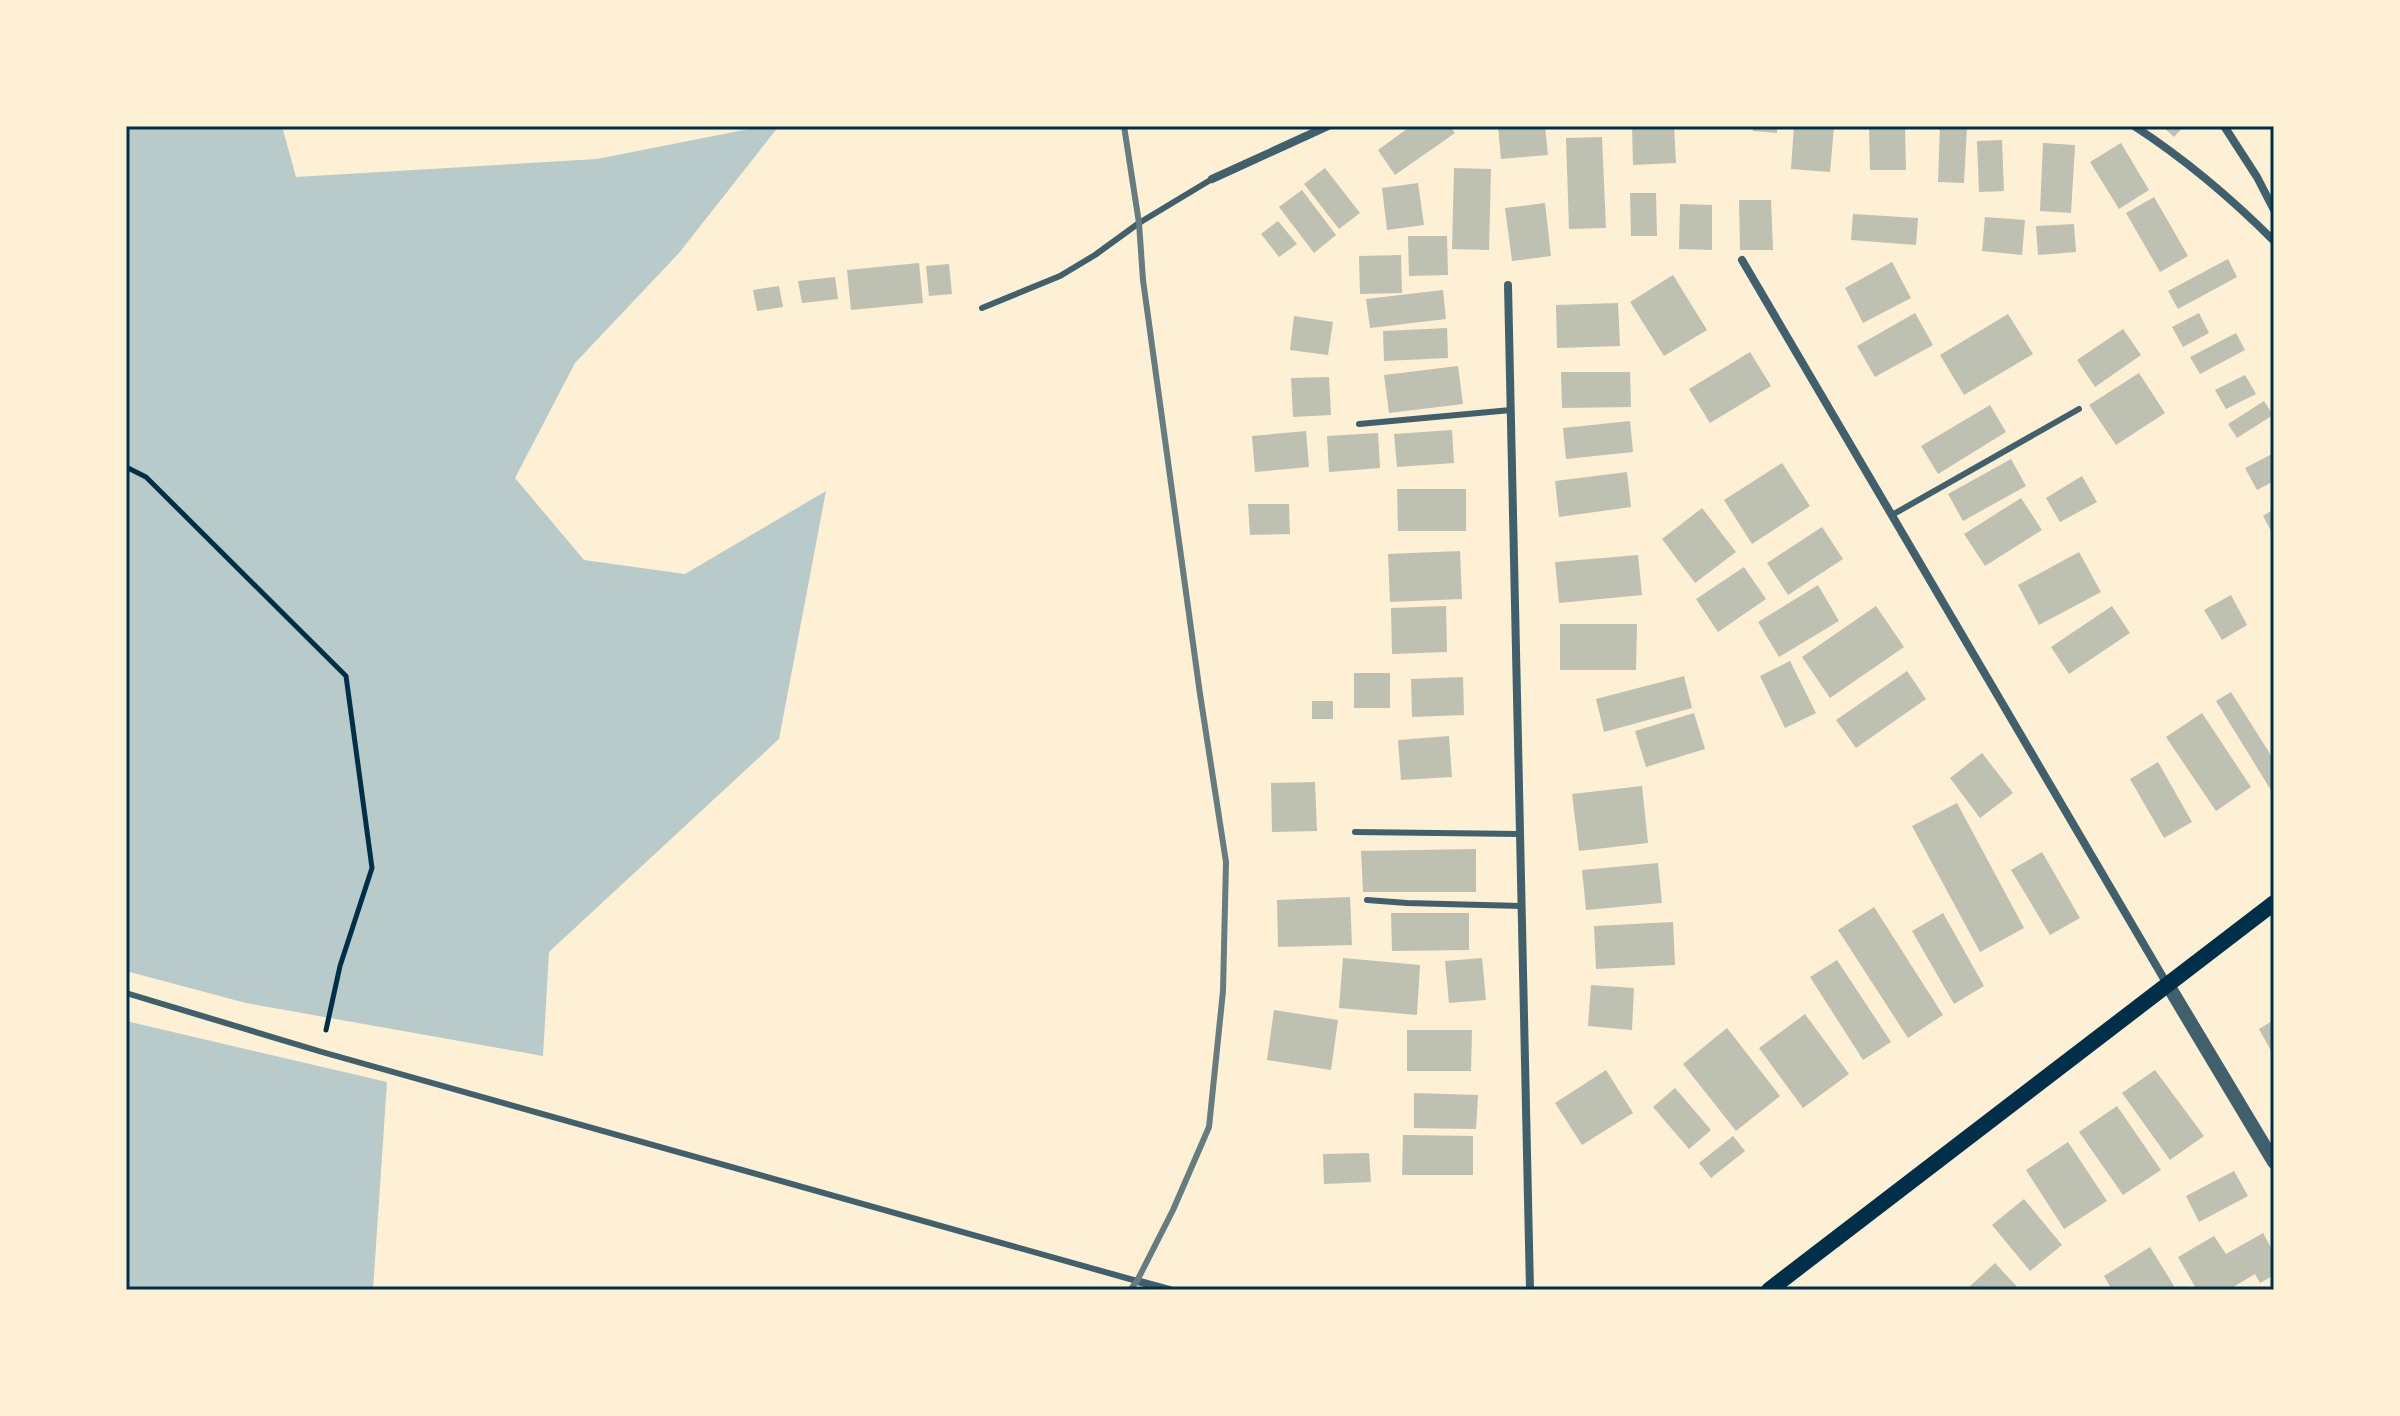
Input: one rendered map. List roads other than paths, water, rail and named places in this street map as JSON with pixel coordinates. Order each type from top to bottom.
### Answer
[{"type":"main road","points":[[1769,1290],[2274,903]]},
{"type":"street","points":[[1212,179],[1328,126]]},
{"type":"street","points":[[2134,126],[2166,147],[2237,204],[2274,241]]},
{"type":"street","points":[[2224,126],[2274,210]]},
{"type":"street","points":[[1742,260],[2274,1162]]},
{"type":"street","points":[[1508,285],[1530,1290]]},
{"type":"street","points":[[1137,1281],[1170,1290]]},
{"type":"lane","points":[[982,308],[1060,276],[1212,179]]},
{"type":"lane","points":[[1892,515],[2079,409]]},
{"type":"lane","points":[[1359,424],[1511,410]]},
{"type":"lane","points":[[1355,832],[1519,834]]},
{"type":"lane","points":[[1367,900],[1521,906]]},
{"type":"lane","points":[[126,993],[322,1052],[1137,1281]]},
{"type":"railway","points":[[1124,126],[1200,694],[1226,862],[1223,991],[1209,1127],[1173,1210],[1130,1290]]}]
